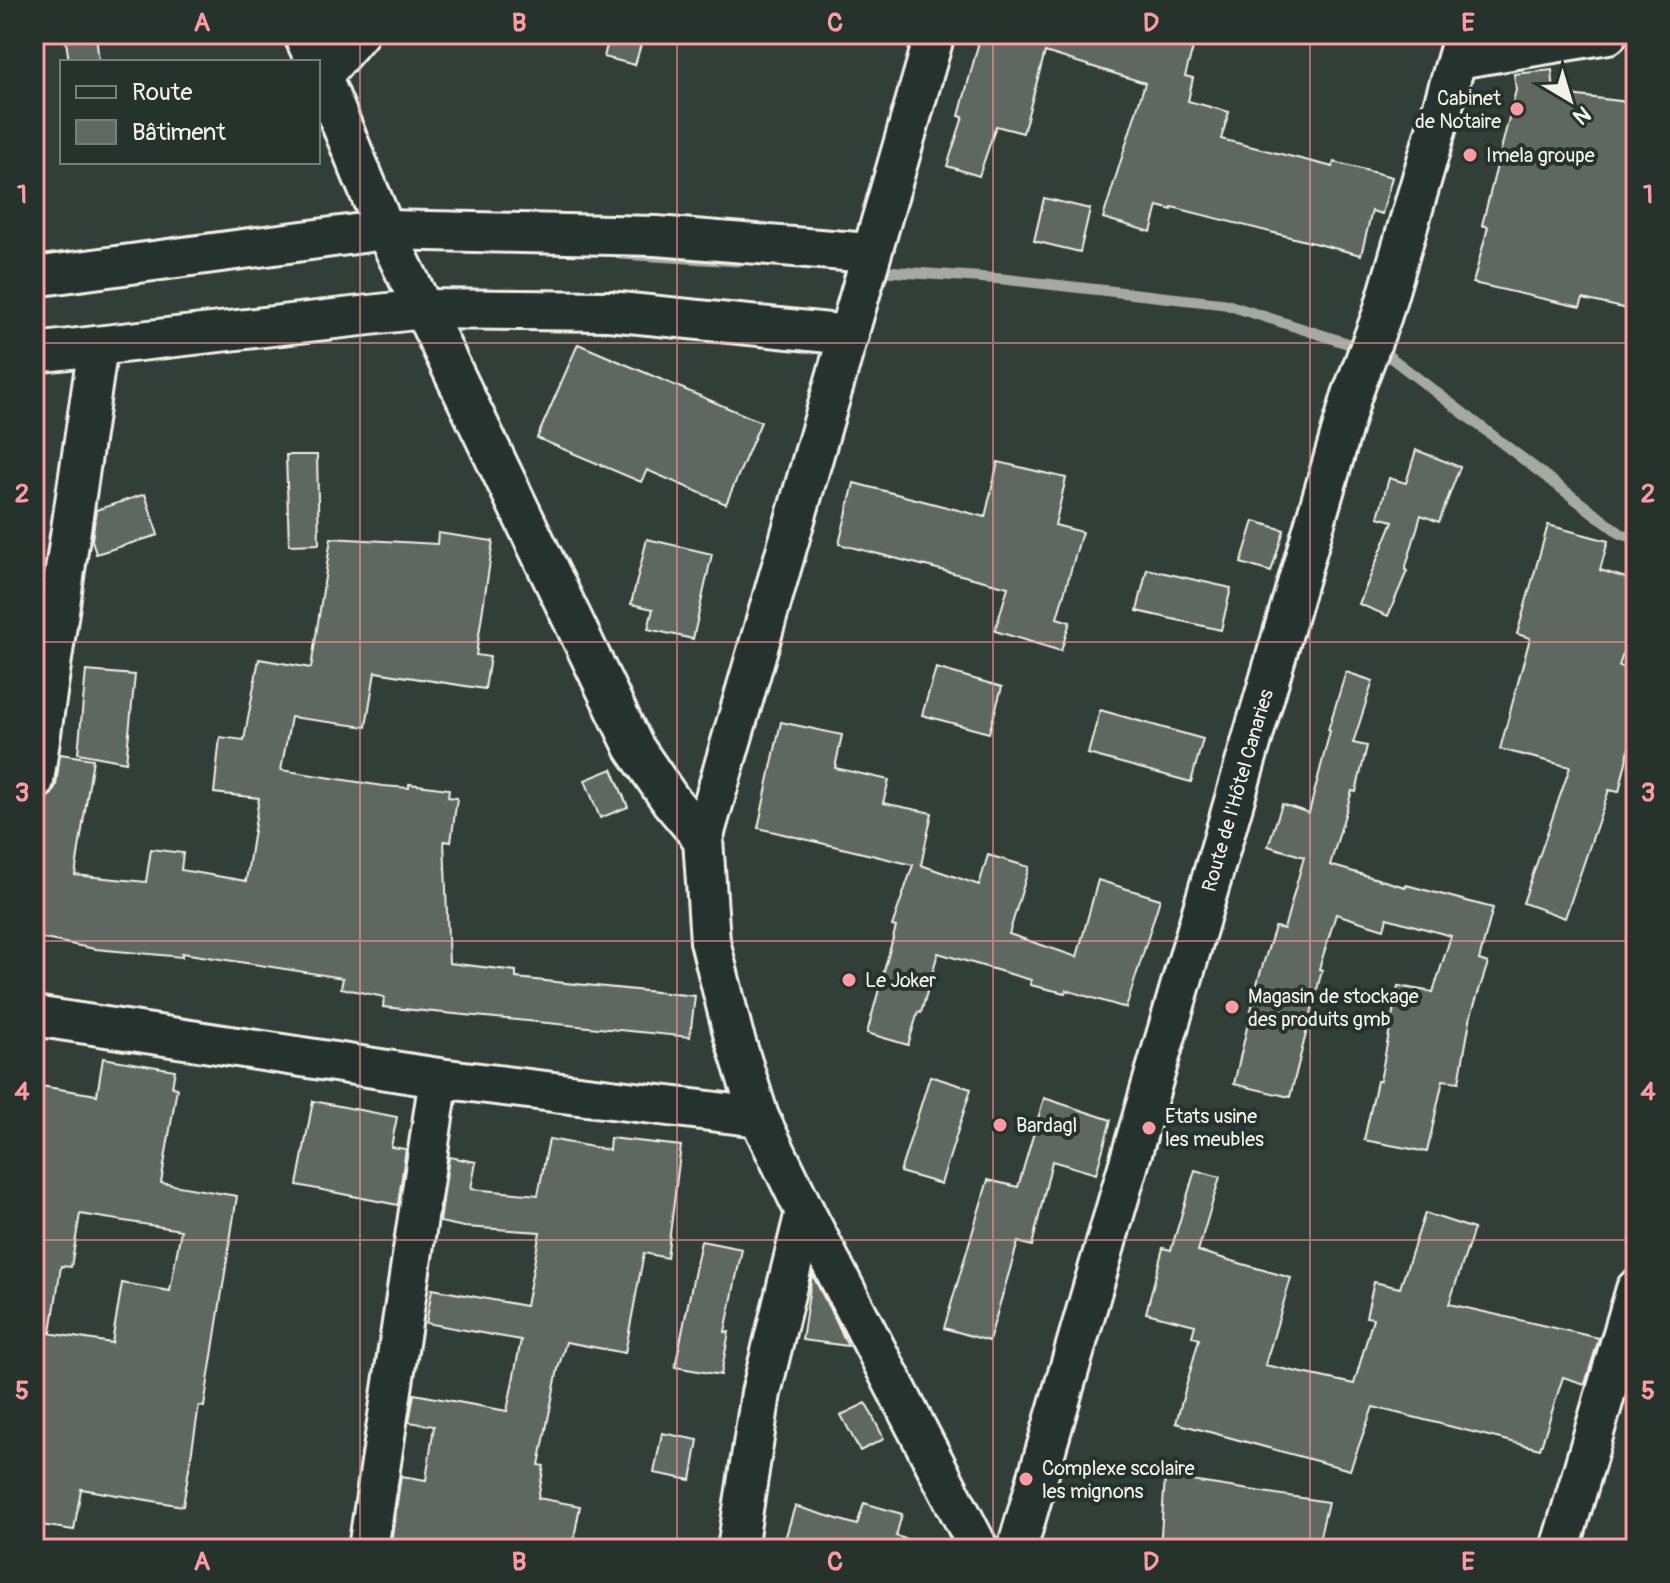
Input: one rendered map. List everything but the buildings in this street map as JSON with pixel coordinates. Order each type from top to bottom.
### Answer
[{"type":"street","points":[[303,34],[314,60]]},
{"type":"street","points":[[320,67],[358,34]]},
{"type":"street","points":[[935,34],[703,839],[710,941],[733,1033],[759,1117],[979,1549]]},
{"type":"street","points":[[1461,46],[1608,34]]},
{"type":"street","name":"Route de l'Hôtel Canaries","points":[[1017,1549],[1352,395],[1382,315],[1461,46]]},
{"type":"street","points":[[320,74],[385,230],[634,747],[671,801],[703,839]]},
{"type":"street","points":[[34,277],[385,230],[656,236],[870,253]]},
{"type":"street","points":[[34,353],[423,309],[609,311],[849,335]]},
{"type":"street","points":[[34,781],[98,346]]},
{"type":"street","points":[[34,1016],[439,1078],[759,1117]]},
{"type":"street","points":[[368,1549],[439,1078]]},
{"type":"street","points":[[737,1549],[761,1393],[805,1212]]},
{"type":"street","points":[[1560,1549],[1636,1289]]},
{"type":"waterway","points":[[620,254],[738,261]]},
{"type":"waterway","points":[[871,270],[1003,279],[1225,304],[1390,357],[1621,534],[1636,538]]},
{"type":"place","name":"Cabinet de Notaire","points":[[1517,109]]},
{"type":"place","name":"Imela groupe","points":[[1470,155]]},
{"type":"place","name":"Le Joker","points":[[849,980]]},
{"type":"place","name":"Magasin de stockage des produits gmb","points":[[1232,1007]]},
{"type":"place","name":"Bardagl","points":[[1000,1125]]},
{"type":"place","name":"Etats usine les meubles","points":[[1149,1128]]},
{"type":"place","name":"Complexe scolaire les mignons","points":[[1026,1479]]}]
